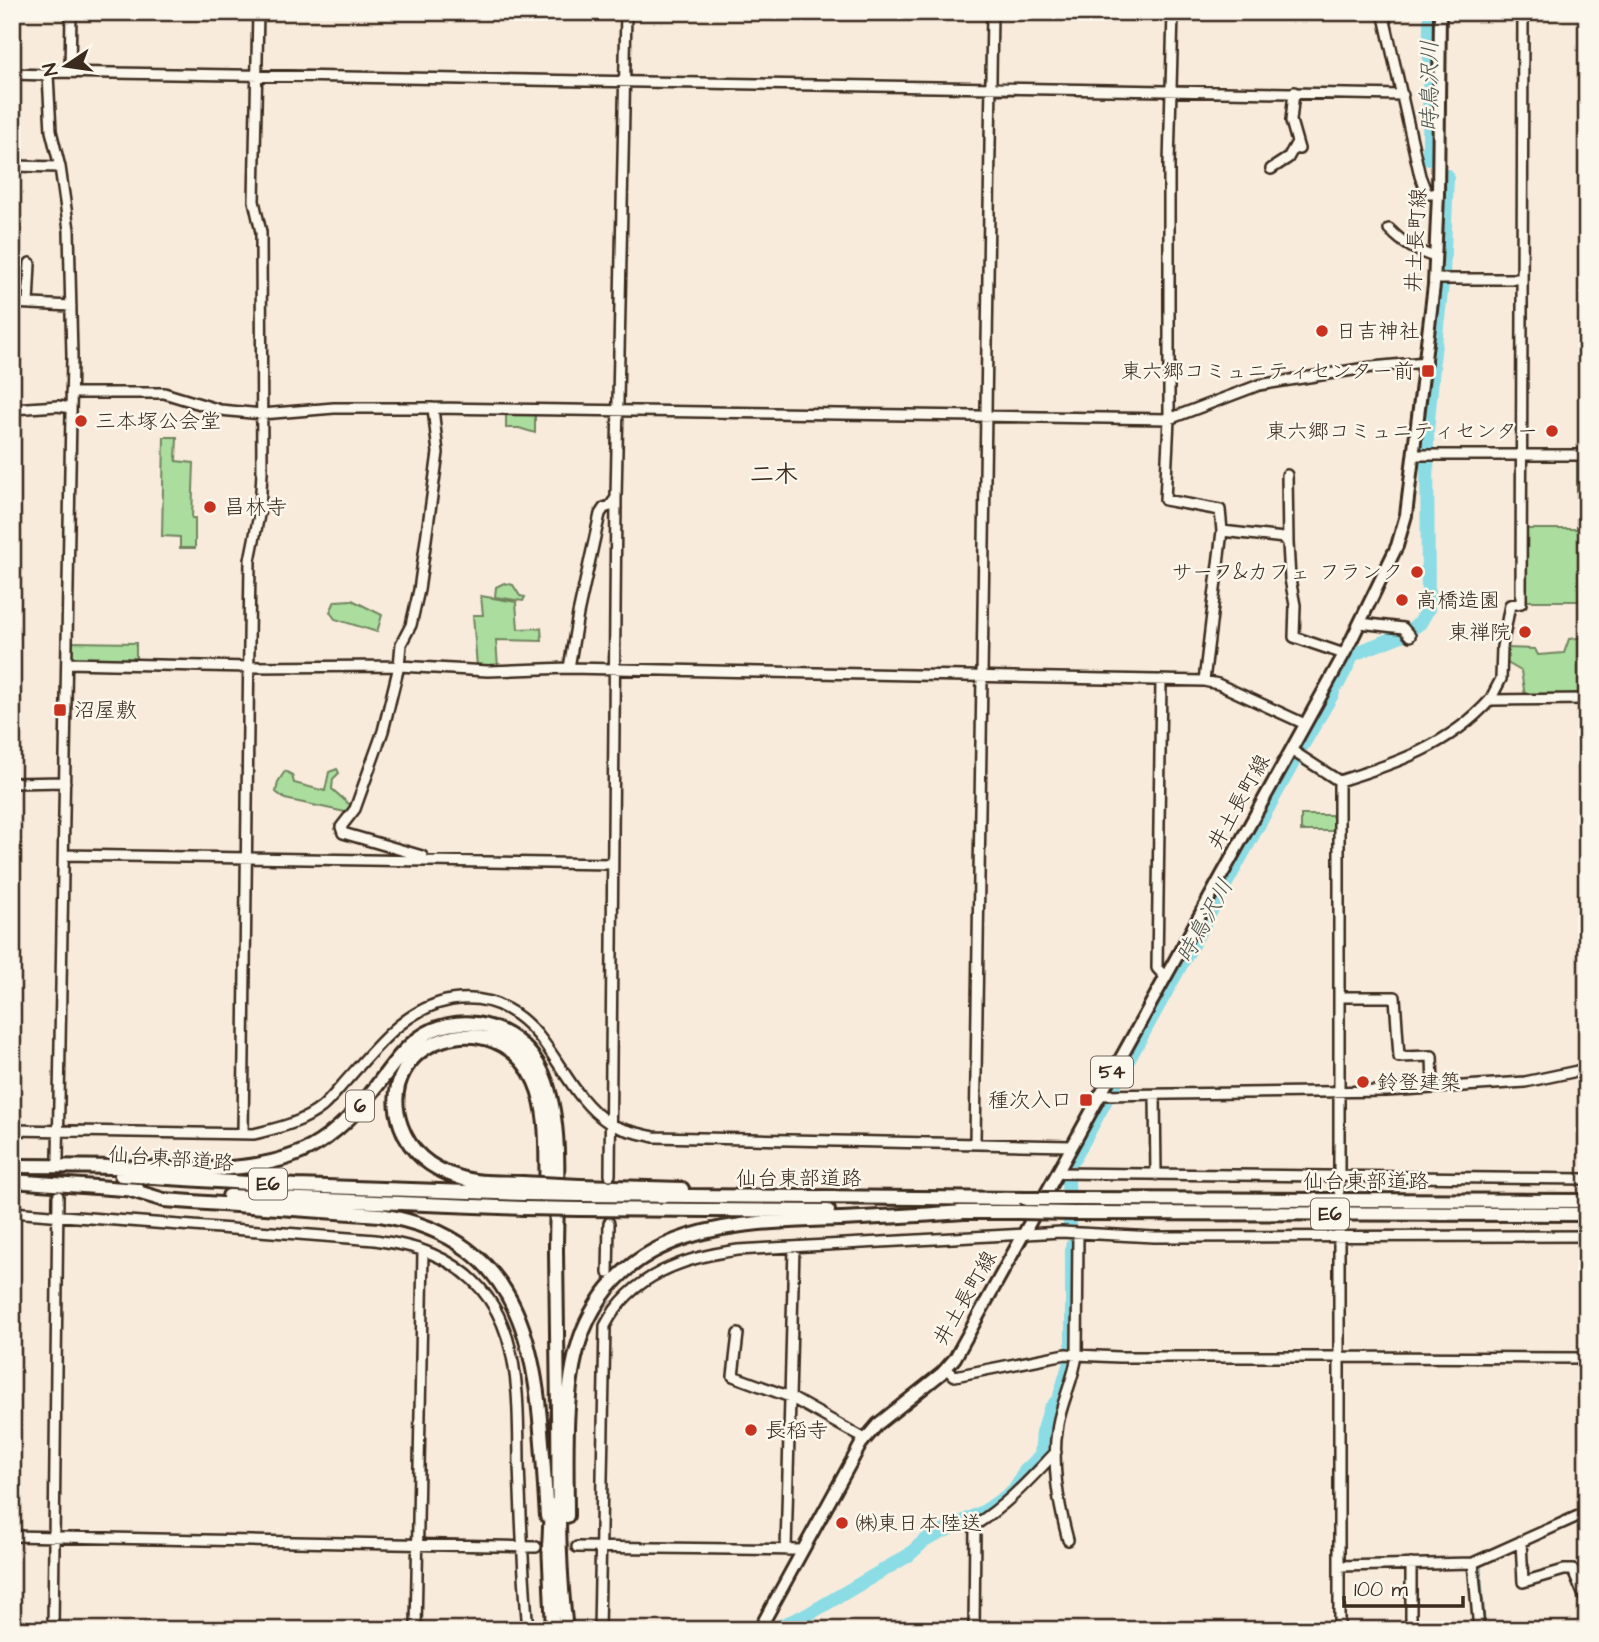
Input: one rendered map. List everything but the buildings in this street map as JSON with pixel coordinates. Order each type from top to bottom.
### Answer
[{"type":"highway","name":"6","points":[[12,1166],[216,1168],[271,1162],[293,1155],[323,1140],[339,1128],[366,1100],[406,1049],[432,1031],[446,1026],[472,1023],[499,1030],[521,1045],[540,1067],[546,1082],[555,1140],[562,1629]]},
{"type":"highway","name":"6","points":[[523,1189],[459,1178],[425,1161],[407,1142],[397,1108],[399,1083],[410,1063],[436,1041],[458,1035],[482,1036],[493,1040],[520,1060],[534,1080],[539,1093],[545,1125],[547,1202],[551,1490],[549,1550]]},
{"type":"highway","name":"仙台東部道路","points":[[12,1166],[284,1185],[523,1189],[723,1198],[1026,1199],[1074,1206],[1587,1214]]},
{"type":"highway","name":"仙台東部道路","points":[[12,1181],[296,1199],[580,1209],[1019,1212],[1074,1206],[1587,1201]]},
{"type":"highway","points":[[131,1190],[164,1199],[380,1215],[401,1219],[438,1231],[472,1254],[492,1272],[519,1315],[536,1385],[549,1550],[562,1629]]},
{"type":"highway","points":[[562,1629],[571,1379],[583,1332],[592,1314],[623,1273],[653,1250],[673,1240],[706,1230],[757,1223],[964,1212]]},
{"type":"main road","name":"井土長町線","points":[[759,1630],[865,1439],[878,1424],[946,1369],[967,1337],[1344,654],[1397,547],[1423,455],[1426,362],[1438,194],[1440,12]]},
{"type":"street","points":[[70,72],[71,12]]},
{"type":"street","points":[[243,1134],[250,560],[260,510],[262,414],[261,232],[254,201],[258,12]]},
{"type":"street","points":[[610,1175],[616,498],[626,12]]},
{"type":"street","points":[[975,1142],[992,12]]},
{"type":"street","points":[[1173,12],[1169,164],[1169,419],[1165,500],[1220,510],[1222,531],[1205,681]]},
{"type":"street","points":[[1383,12],[1420,176],[1427,194],[1438,194]]},
{"type":"street","points":[[1291,750],[1339,780],[1384,767],[1429,747],[1462,726],[1490,700],[1501,679],[1502,647],[1508,610],[1510,606],[1521,603],[1523,12]]},
{"type":"street","points":[[12,74],[48,75],[53,72],[70,72],[1403,94]]},
{"type":"street","points":[[48,75],[51,131],[60,167],[69,230],[71,306],[58,1158]]},
{"type":"street","points":[[1271,169],[1287,158],[1298,145],[1291,121],[1294,92]]},
{"type":"street","points":[[12,166],[60,167]]},
{"type":"street","points":[[1390,229],[1415,251],[1435,257]]},
{"type":"street","points":[[28,304],[30,263]]},
{"type":"street","points":[[1434,279],[1522,279]]},
{"type":"street","points":[[12,303],[71,306]]},
{"type":"street","points":[[71,393],[164,393],[220,410],[262,414],[334,408],[433,408],[1169,419],[1259,385],[1373,367],[1426,362]]},
{"type":"street","points":[[12,410],[58,406],[71,408]]},
{"type":"street","points":[[425,861],[422,856],[342,833],[341,827],[355,810],[383,731],[399,666],[401,644],[411,625],[419,590],[439,453],[433,408]]},
{"type":"street","points":[[1423,455],[1587,455]]},
{"type":"street","points":[[1287,475],[1290,579],[1295,605],[1294,637],[1344,654]]},
{"type":"street","points":[[569,668],[600,514],[616,498]]},
{"type":"street","points":[[1222,531],[1284,538],[1289,543]]},
{"type":"street","points":[[1360,623],[1403,628],[1410,636]]},
{"type":"street","points":[[67,663],[249,667],[399,666],[488,671],[569,668],[1205,681],[1218,684],[1305,724]]},
{"type":"street","points":[[1161,680],[1157,968],[1165,977]]},
{"type":"street","points":[[1490,700],[1587,699]]},
{"type":"street","points":[[1339,780],[1339,1191]]},
{"type":"street","points":[[12,783],[65,782]]},
{"type":"street","points":[[64,855],[612,864]]},
{"type":"street","points":[[1339,997],[1395,997],[1399,1057],[1432,1056],[1433,1088]]},
{"type":"street","points":[[12,1130],[254,1134],[291,1125],[322,1107],[399,1024],[416,1011],[435,1003],[465,998],[500,1005],[518,1014],[551,1051],[584,1101],[609,1123],[624,1130],[654,1137],[1071,1146]]},
{"type":"street","points":[[1099,1095],[1433,1088],[1525,1082],[1587,1069]]},
{"type":"street","points":[[1155,1095],[1156,1175]]},
{"type":"street","points":[[1056,1173],[1587,1179]]},
{"type":"street","points":[[53,1630],[58,1196]]},
{"type":"street","points":[[12,1212],[58,1218],[375,1240],[423,1251],[458,1269],[488,1296],[499,1316],[509,1340],[518,1383],[522,1547],[528,1630]]},
{"type":"street","points":[[1339,1222],[1339,1630]]},
{"type":"street","points":[[608,1273],[609,1223]]},
{"type":"street","points":[[1068,1540],[1055,1473],[1055,1452],[1058,1423],[1077,1355],[1078,1233]]},
{"type":"street","points":[[608,1320],[613,1311],[641,1284],[660,1271],[709,1254],[738,1250],[1078,1233],[1154,1237],[1587,1236]]},
{"type":"street","points":[[786,1550],[794,1247]]},
{"type":"street","points":[[416,1630],[423,1251]]},
{"type":"street","points":[[598,1630],[603,1342],[608,1309]]},
{"type":"street","points":[[738,1334],[733,1376],[790,1397],[865,1439]]},
{"type":"street","points":[[946,1369],[955,1376],[1066,1354],[1119,1357],[1587,1358]]},
{"type":"street","points":[[974,1630],[975,1525],[1016,1494],[1055,1452]]},
{"type":"street","points":[[1339,1566],[1473,1563],[1587,1512]]},
{"type":"street","points":[[12,1536],[536,1547]]},
{"type":"street","points":[[1521,1541],[1523,1582],[1564,1570],[1573,1570],[1587,1603]]},
{"type":"street","points":[[577,1547],[802,1550]]},
{"type":"street","points":[[1473,1563],[1479,1630]]},
{"type":"street","points":[[1411,1564],[1411,1630]]},
{"type":"green space","points":[[506,414],[535,414],[535,433],[519,428],[506,428]]},
{"type":"green space","points":[[164,437],[177,437],[176,461],[194,463],[192,518],[195,518],[195,548],[180,548],[180,537],[162,536]]},
{"type":"green space","points":[[1577,461],[1587,461],[1587,601],[1526,601],[1526,529],[1577,529]]},
{"type":"green space","points":[[504,583],[513,585],[520,596],[525,597],[523,601],[495,597],[496,587]]},
{"type":"green space","points":[[481,596],[516,602],[518,629],[541,628],[542,641],[496,640],[498,667],[477,667],[473,615],[483,615]]},
{"type":"green space","points":[[352,600],[382,615],[377,632],[335,619],[330,612],[335,601]]},
{"type":"green space","points":[[1587,637],[1587,678],[1582,696],[1525,696],[1521,671],[1504,661],[1508,648],[1535,649],[1538,655],[1564,653],[1569,639]]},
{"type":"green space","points":[[72,642],[136,643],[136,659],[74,659]]},
{"type":"green space","points":[[337,769],[339,773],[333,779],[332,789],[350,805],[349,811],[285,799],[276,792],[278,782],[285,771],[292,775],[294,783],[325,791],[329,772]]},
{"type":"green space","points":[[1301,815],[1331,815],[1334,818],[1334,831],[1301,831]]},
{"type":"waterway","name":"時鳥沢川","points":[[1429,159],[1430,12]]},
{"type":"waterway","name":"時鳥沢川","points":[[1443,275],[1447,176]]},
{"type":"waterway","name":"時鳥沢川","points":[[1433,361],[1442,284]]},
{"type":"waterway","name":"時鳥沢川","points":[[1410,630],[1420,623],[1428,609],[1427,431],[1433,367]]},
{"type":"waterway","name":"時鳥沢川","points":[[1354,654],[1404,634]]},
{"type":"waterway","name":"時鳥沢川","points":[[1338,684],[1350,661]]},
{"type":"waterway","name":"時鳥沢川","points":[[1302,746],[1333,693]]},
{"type":"waterway","name":"時鳥沢川","points":[[1115,1084],[1295,759]]},
{"type":"waterway","name":"時鳥沢川","points":[[1074,1159],[1106,1100]]},
{"type":"waterway","name":"時鳥沢川","points":[[1068,1181],[1070,1227]]},
{"type":"waterway","name":"時鳥沢川","points":[[1072,1246],[1072,1349]]},
{"type":"waterway","name":"時鳥沢川","points":[[771,1630],[807,1615],[909,1555],[924,1541],[985,1511],[1014,1491],[1025,1471],[1041,1456],[1043,1432],[1050,1409],[1059,1399],[1071,1359]]},
{"type":"waterway","points":[[1525,1545],[1587,1518]]},
{"type":"waterway","points":[[1480,1564],[1485,1630]]},
{"type":"tunnel","points":[[609,1223],[610,1175]]},
{"type":"tunnel","points":[[608,1273],[608,1309]]},
{"type":"tunnel","points":[[536,1547],[577,1547]]},
{"type":"place","name":"日吉神社","points":[[1322,331]]},
{"type":"place","name":"東六郷コミュニティセンター前","points":[[1428,371]]},
{"type":"place","name":"三本塚公会堂","points":[[81,421]]},
{"type":"place","name":"東六郷コミュニティセンター","points":[[1552,431]]},
{"type":"place","name":"昌林寺","points":[[210,507]]},
{"type":"place","name":"サーフ&カフェ フランク","points":[[1417,572]]},
{"type":"place","name":"高橋造園","points":[[1402,600]]},
{"type":"place","name":"東禅院","points":[[1525,632]]},
{"type":"place","name":"沼屋敷","points":[[60,710]]},
{"type":"place","name":"鈴登建築","points":[[1363,1082]]},
{"type":"place","name":"種次入口","points":[[1086,1100]]},
{"type":"place","name":"長稻寺","points":[[751,1430]]},
{"type":"place","name":"㈱東日本陸送","points":[[842,1523]]},
{"type":"district","name":"二木","points":[[774,475]]}]
